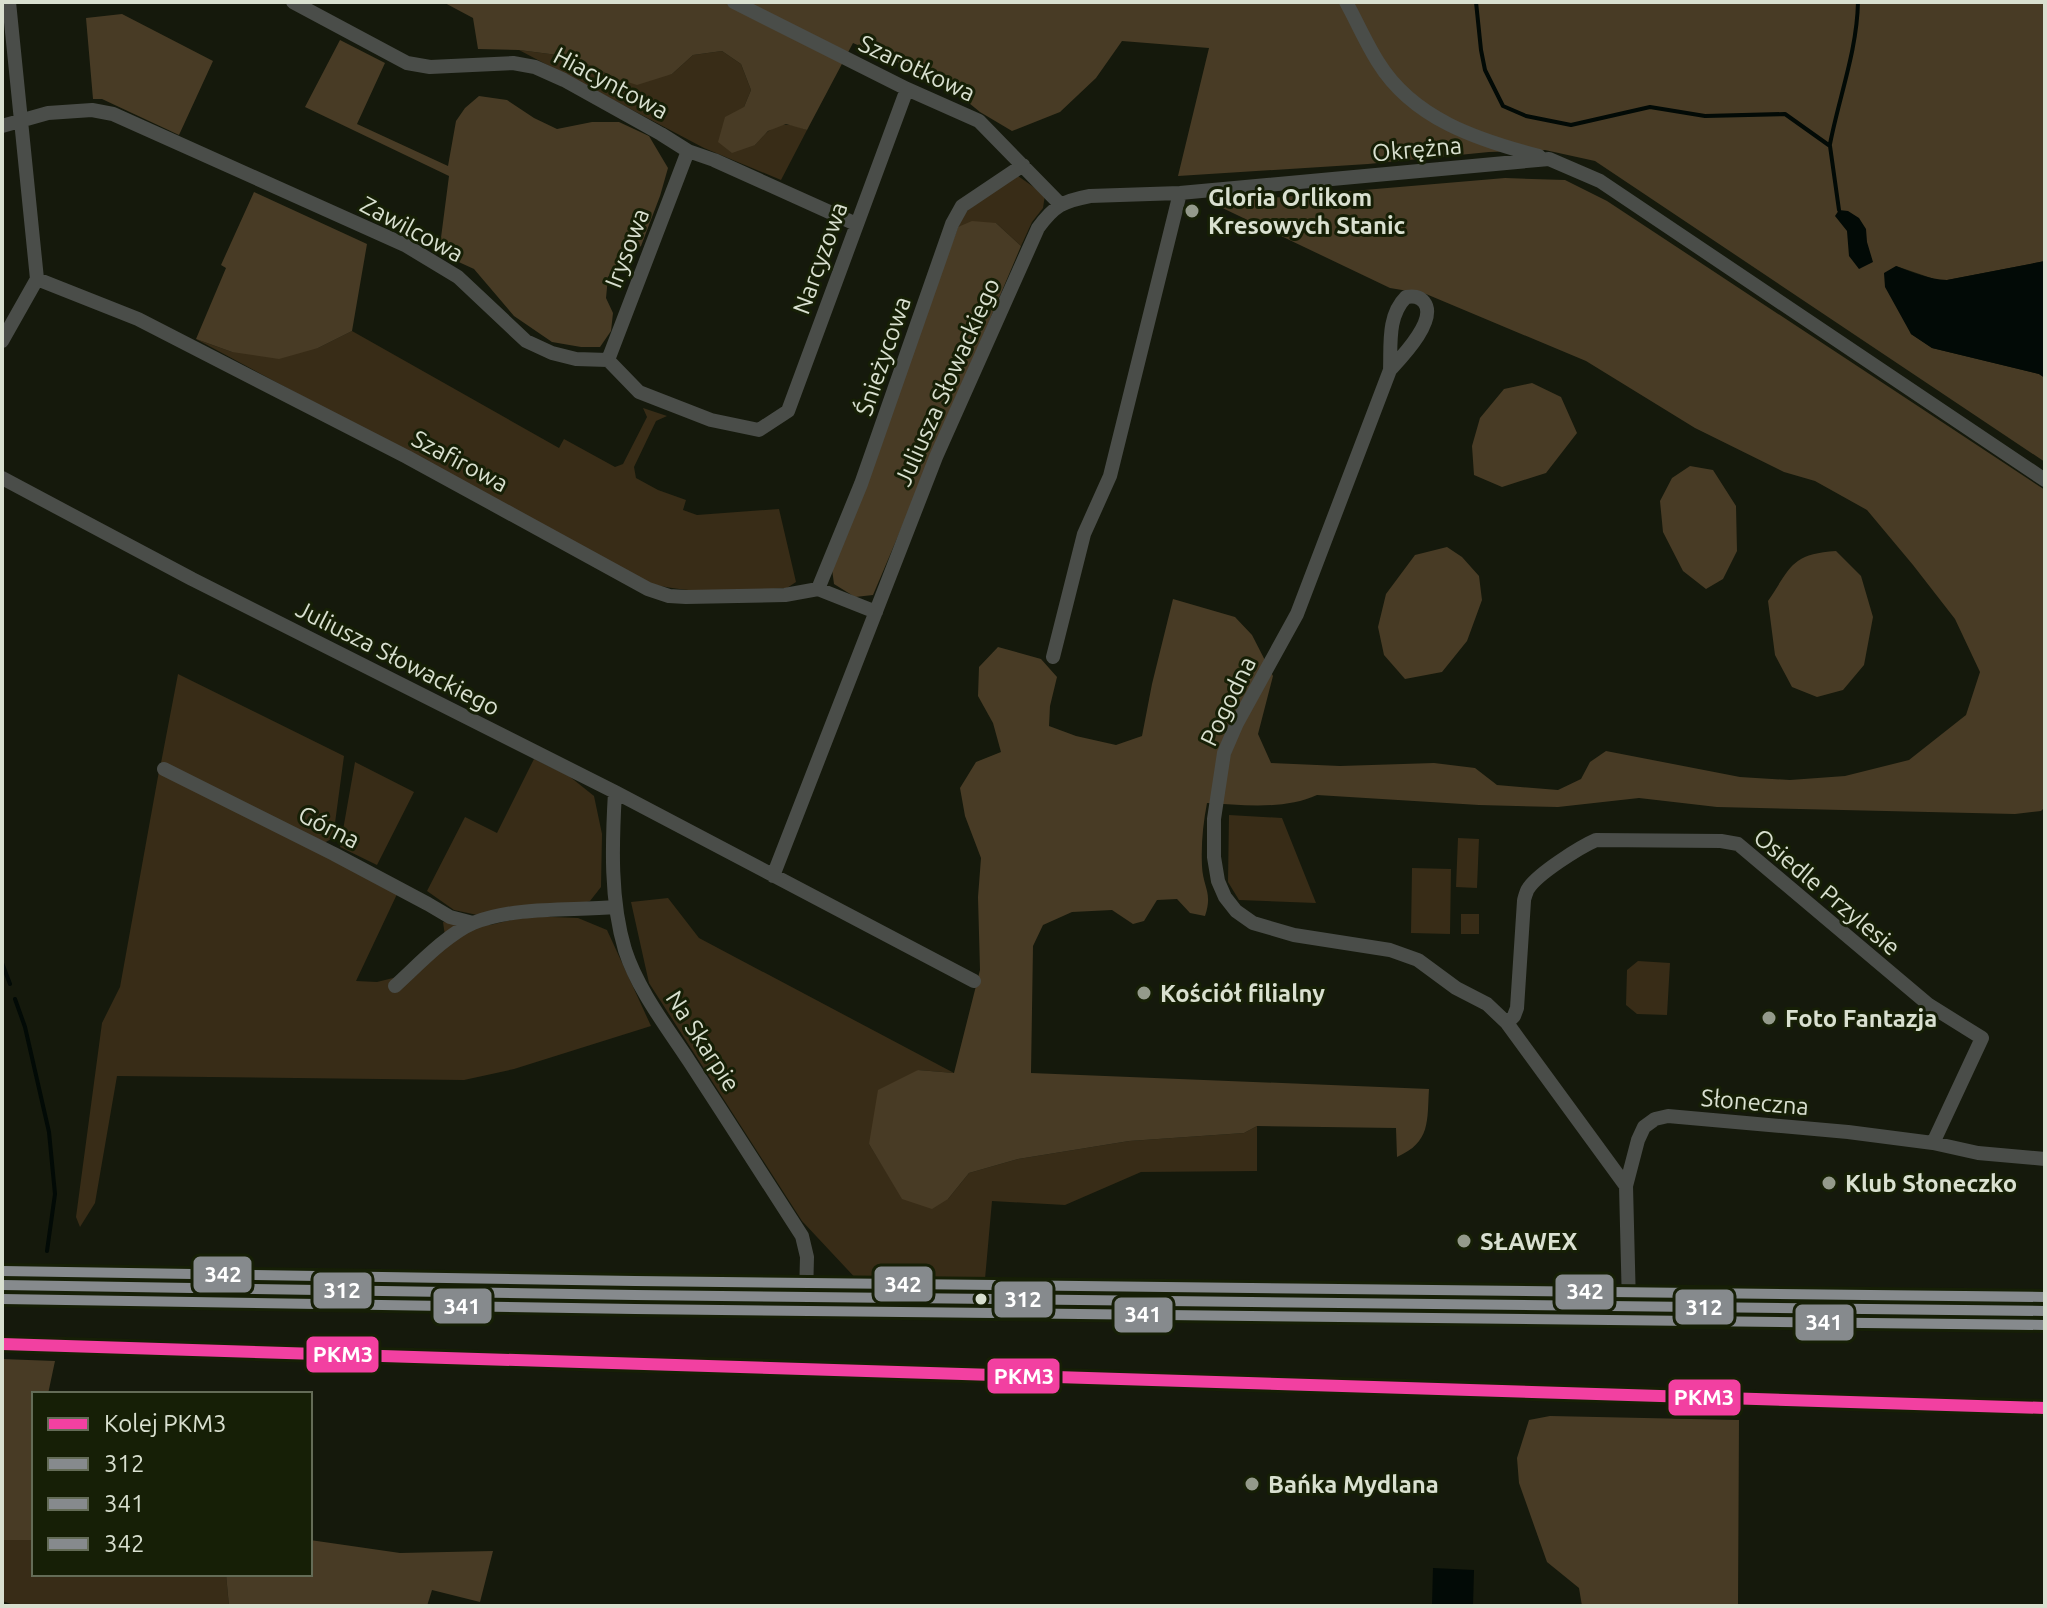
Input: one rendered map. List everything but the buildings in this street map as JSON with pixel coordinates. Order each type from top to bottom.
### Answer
[{"type":"main road","points":[[2,1285],[2045,1311]]},
{"type":"street","points":[[2,341],[37,279],[9,2]]},
{"type":"street","name":"Hiacyntowa","points":[[293,2],[407,63],[430,67],[513,63],[535,67],[688,151],[856,224]]},
{"type":"street","name":"Szarotkowa","points":[[734,2],[907,89],[979,121],[1060,204]]},
{"type":"street","points":[[1346,2],[1378,63],[1401,92],[1426,112],[1494,144],[1549,159]]},
{"type":"street","name":"Narcyzowa","points":[[608,360],[639,392],[711,420],[759,430],[788,411],[907,89]]},
{"type":"street","name":"Zawilcowa","points":[[2,126],[48,113],[92,110],[113,114],[405,245],[458,277],[526,341],[552,353],[576,359],[608,360]]},
{"type":"street","name":"Irysowa","points":[[608,360],[688,151]]},
{"type":"street","name":"Okrężna","points":[[1180,193],[1549,159],[1600,181],[2045,480]]},
{"type":"street","name":"Śnieżycowa","points":[[818,589],[861,484],[952,224],[962,206],[1023,165]]},
{"type":"street","points":[[1053,657],[1084,534],[1110,476],[1180,193],[1090,196],[1060,204]]},
{"type":"street","name":"Juliusza Słowackiego","points":[[773,876],[936,457],[1038,228],[1060,204]]},
{"type":"street","name":"Szafirowa","points":[[37,279],[152,326],[407,457],[648,589],[669,596],[686,597],[785,595],[818,589]]},
{"type":"street","name":"Pogodna","points":[[1390,370],[1422,328],[1427,308],[1417,297],[1406,297],[1399,304],[1392,328],[1390,370],[1297,614],[1237,723],[1224,753],[1214,819],[1214,857],[1218,881],[1236,911],[1253,923],[1294,935],[1390,950],[1418,960],[1456,988],[1487,1004],[1507,1023]]},
{"type":"street","name":"Juliusza Słowackiego","points":[[2,478],[192,579],[615,792],[974,981]]},
{"type":"street","points":[[818,589],[876,612]]},
{"type":"street","name":"Górna","points":[[164,769],[334,854],[450,917],[473,923]]},
{"type":"street","name":"Na Skarpie","points":[[615,792],[616,907],[626,953],[645,991],[802,1236],[807,1257],[806,1296]]},
{"type":"street","name":"Osiedle Przylesie","points":[[1507,1023],[1517,1008],[1524,901],[1536,879],[1596,840],[1721,841],[1738,844],[1929,1005],[1982,1038],[1933,1143]]},
{"type":"street","points":[[395,986],[454,934],[473,923],[514,913],[616,907]]},
{"type":"street","points":[[1507,1023],[1626,1186]]},
{"type":"street","name":"Słoneczna","points":[[1629,1305],[1626,1186],[1638,1140],[1644,1127],[1655,1119],[1668,1116],[1848,1132],[1933,1143],[1978,1153],[2045,1159]]},
{"type":"shaded area","points":[[443,2],[2045,2],[2045,261],[1947,280],[1937,280],[1896,266],[1911,334],[1932,348],[2045,378],[2045,462],[1595,161],[1545,150],[1489,152],[1368,164],[1178,176],[1209,48],[1122,41],[1096,78],[1060,112],[1012,131],[980,112],[943,82],[853,43],[807,130],[786,124],[768,131],[755,145],[732,153],[718,142],[725,117],[744,107],[751,90],[741,64],[722,51],[693,55],[672,74],[637,85],[573,57],[519,50],[478,49],[473,18]]},
{"type":"shaded area","points":[[122,14],[213,61],[179,135],[102,99],[93,99],[86,18]]},
{"type":"shaded area","points":[[340,40],[385,63],[357,124],[448,166],[456,121],[479,96],[507,100],[557,129],[592,122],[619,122],[649,136],[668,168],[641,246],[619,261],[608,277],[606,298],[613,313],[611,331],[600,347],[552,342],[514,316],[474,269],[439,253],[449,176],[305,107]]},
{"type":"shaded area","points":[[519,50],[573,57],[618,79],[672,74],[693,55],[722,51],[741,64],[751,90],[744,107],[755,145],[777,126],[790,125],[807,130],[781,180],[704,148]]},
{"type":"shaded area","points":[[1018,176],[1045,195],[1043,208],[1032,222],[1021,246],[996,223],[958,227],[962,215]]},
{"type":"shaded area","points":[[1505,178],[1565,180],[1607,201],[2045,490],[2045,807],[2041,811],[2015,814],[1717,807],[1639,798],[1558,807],[1317,795],[1277,805],[1207,803],[1202,850],[1208,895],[1205,916],[1190,913],[1177,899],[1157,900],[1144,921],[1133,924],[1112,910],[1072,912],[1043,925],[1033,946],[1031,1073],[1429,1089],[1425,1129],[1416,1145],[1397,1157],[1396,1128],[1257,1126],[1244,1133],[1129,1141],[1018,1159],[969,1173],[948,1199],[932,1209],[902,1199],[869,1144],[878,1090],[918,1070],[954,1073],[980,970],[978,897],[981,858],[965,816],[960,788],[976,762],[1001,752],[993,723],[978,696],[979,667],[998,647],[1041,659],[1057,677],[1049,726],[1116,745],[1142,736],[1173,599],[1235,617],[1252,635],[1273,676],[1258,734],[1271,763],[1340,766],[1434,763],[1475,768],[1497,785],[1558,790],[1581,779],[1590,762],[1606,751],[1740,777],[1790,780],[1845,776],[1909,760],[1966,715],[1980,672],[1955,619],[1867,510],[1815,481],[1784,472],[1695,428],[1586,361],[1426,294],[1390,288],[1212,203]]},
{"type":"shaded area","points":[[254,192],[367,244],[352,331],[318,348],[279,359],[232,352],[196,339],[226,268],[221,265]]},
{"type":"shaded area","points":[[1839,210],[1848,211],[1859,218],[1866,229],[1873,262],[1859,269],[1849,256],[1847,231],[1835,216]]},
{"type":"shaded area","points":[[972,221],[996,223],[1021,246],[873,595],[855,597],[834,584],[832,569],[958,227]]},
{"type":"shaded area","points":[[2045,261],[2045,378],[1932,348],[1911,334],[1885,287],[1884,273],[1896,266],[1947,280]]},
{"type":"shaded area","points":[[352,331],[559,448],[564,439],[615,467],[623,464],[647,417],[643,408],[667,416],[656,421],[634,467],[636,478],[686,500],[683,510],[697,515],[779,509],[796,582],[787,588],[720,591],[686,590],[652,584],[196,339],[232,352],[318,348]]},
{"type":"shaded area","points":[[1532,383],[1561,397],[1577,433],[1546,473],[1502,487],[1474,475],[1472,446],[1480,418],[1504,389]]},
{"type":"shaded area","points":[[1690,466],[1713,470],[1736,506],[1737,551],[1723,579],[1706,589],[1683,571],[1663,532],[1660,501],[1672,478]]},
{"type":"shaded area","points":[[1447,547],[1462,557],[1479,576],[1482,600],[1467,641],[1442,672],[1405,679],[1384,655],[1378,627],[1386,594],[1415,555]]},
{"type":"shaded area","points":[[1836,551],[1861,576],[1873,617],[1864,665],[1843,690],[1817,697],[1792,687],[1775,655],[1768,601],[1794,564],[1810,555]]},
{"type":"shaded area","points":[[178,674],[344,756],[333,838],[324,843],[161,763]]},
{"type":"shaded area","points":[[534,759],[569,776],[594,796],[602,834],[601,887],[590,901],[569,908],[482,916],[454,910],[427,891],[465,817],[497,833]]},
{"type":"shaded area","points":[[355,762],[414,792],[377,865],[340,847]]},
{"type":"shaded area","points":[[159,771],[398,892],[356,981],[377,982],[397,977],[445,936],[443,922],[490,925],[528,916],[578,918],[607,930],[651,1026],[514,1069],[464,1080],[117,1076],[95,1203],[80,1227],[76,1217],[102,1023],[120,987]]},
{"type":"shaded area","points":[[1229,815],[1282,818],[1316,903],[1239,900],[1228,882]]},
{"type":"shaded area","points":[[1458,838],[1479,839],[1477,888],[1456,887]]},
{"type":"shaded area","points":[[1412,868],[1451,869],[1450,934],[1411,933]]},
{"type":"shaded area","points":[[668,898],[699,938],[954,1073],[918,1070],[869,1144],[903,1199],[948,1199],[969,1173],[1018,1159],[1129,1141],[1244,1133],[1257,1126],[1257,1171],[1141,1172],[1065,1205],[992,1201],[985,1279],[913,1279],[861,1284],[802,1221],[649,983],[631,902]]},
{"type":"shaded area","points":[[1461,914],[1479,914],[1479,934],[1461,934]]},
{"type":"shaded area","points":[[1638,961],[1670,963],[1667,1015],[1637,1014],[1626,1005],[1627,970]]},
{"type":"shaded area","points":[[2,1359],[55,1361],[48,1392],[32,1392],[32,1540],[2,1540]]},
{"type":"shaded area","points":[[1550,1416],[1739,1420],[1738,1606],[1582,1606],[1579,1588],[1547,1562],[1519,1483],[1517,1458],[1529,1420]]},
{"type":"shaded area","points":[[32,1539],[32,1576],[226,1576],[229,1606],[17,1606],[2,1601],[2,1540]]},
{"type":"shaded area","points":[[312,1540],[400,1553],[493,1551],[480,1602],[432,1590],[427,1606],[229,1606],[226,1576],[312,1576]]},
{"type":"shaded area","points":[[1433,1568],[1474,1570],[1473,1606],[1432,1606]]},
{"type":"waterway","points":[[1476,2],[1485,70],[1503,106],[1526,116],[1571,125],[1650,107],[1705,116],[1785,114],[1830,146],[1839,210]]},
{"type":"waterway","points":[[1830,144],[1851,56],[1858,2]]},
{"type":"waterway","points":[[2,963],[10,984]]},
{"type":"waterway","points":[[15,999],[25,1027],[49,1132],[55,1194],[47,1251]]},
{"type":"waterway","points":[[8,1272],[44,1272]]},
{"type":"rail line","name":"PKM3","points":[[2,1344],[2045,1408]]},
{"type":"transit line","name":"342","points":[[2,1271],[2045,1297]]},
{"type":"transit line","name":"312","points":[[2,1285],[2045,1311]]},
{"type":"transit line","name":"341","points":[[2,1299],[2045,1325]]},
{"type":"place","name":"Gloria Orlikom Kresowych Stanic","points":[[1192,211]]},
{"type":"place","name":"Kościół filialny","points":[[1144,993]]},
{"type":"place","name":"Foto Fantazja","points":[[1769,1018]]},
{"type":"place","name":"Klub Słoneczko","points":[[1829,1183]]},
{"type":"place","name":"SŁAWEX","points":[[1464,1241]]},
{"type":"place","name":"Bańka Mydlana","points":[[1252,1484]]}]
